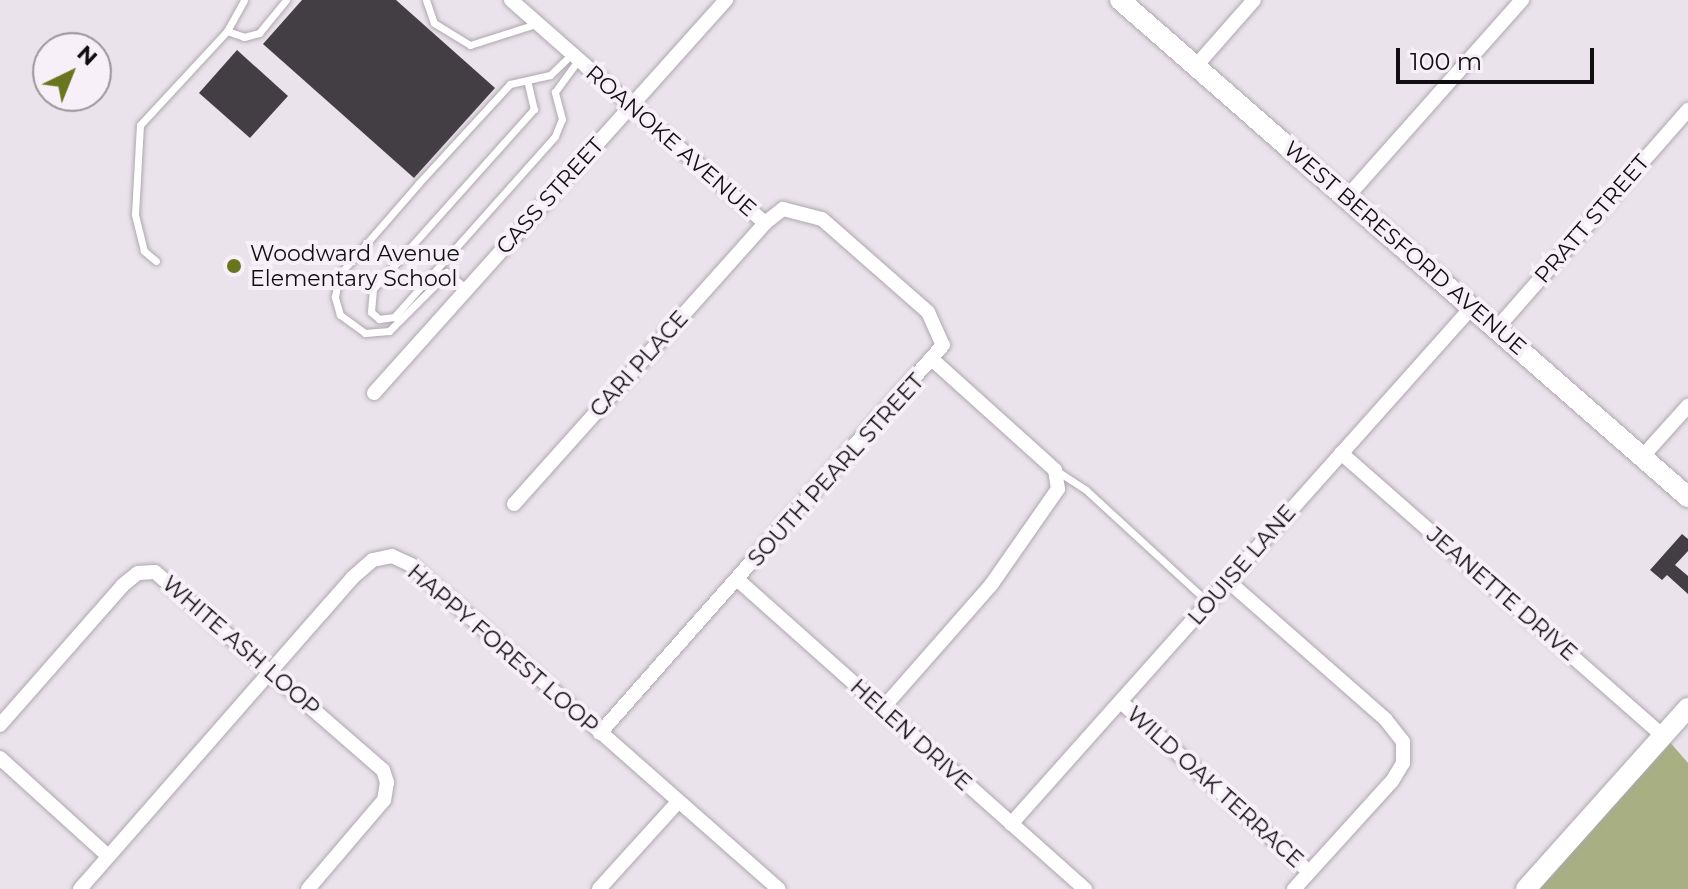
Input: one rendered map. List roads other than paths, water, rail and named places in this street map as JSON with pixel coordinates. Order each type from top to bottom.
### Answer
[{"type":"street","name":"ROANOKE AVENUE","points":[[511,0],[765,223],[783,209],[822,219],[928,312],[943,345],[933,360]]},
{"type":"street","name":"CASS STREET","points":[[374,393],[726,0]]},
{"type":"street","name":"WEST BERESFORD AVENUE","points":[[1120,0],[1688,497]]},
{"type":"street","points":[[1195,67],[1254,0]]},
{"type":"street","points":[[1347,197],[1522,0]]},
{"type":"street","name":"PRATT STREET","points":[[1497,328],[1688,110]]},
{"type":"street","name":"CARI PLACE","points":[[514,504],[765,223]]},
{"type":"street","name":"LOUISE LANE","points":[[1011,824],[1472,307]]},
{"type":"street","points":[[882,709],[1046,513],[1058,489],[1055,470],[933,360]]},
{"type":"street","name":"SOUTH PEARL STREET","points":[[600,733],[933,360]]},
{"type":"street","points":[[1642,457],[1688,406]]},
{"type":"street","name":"JEANETTE DRIVE","points":[[1341,453],[1663,736]]},
{"type":"street","name":"HAPPY FOREST LOOP","points":[[80,889],[352,578],[373,560],[392,556],[411,565],[778,889]]},
{"type":"street","name":"WHITE ASH LOOP","points":[[0,725],[138,573],[155,572],[383,770],[387,782],[384,800],[308,889]]},
{"type":"street","name":"HELEN DRIVE","points":[[738,580],[1085,889]]},
{"type":"street","points":[[1228,581],[1386,720],[1403,742],[1403,763],[1392,781],[1294,889]]},
{"type":"street","name":"WILD OAK TERRACE","points":[[1121,702],[1309,872]]},
{"type":"street","points":[[1526,889],[1688,708]]},
{"type":"street","points":[[0,758],[108,856]]},
{"type":"street","points":[[599,889],[677,803]]},
{"type":"lane","points":[[156,261],[144,251],[135,214],[140,125],[227,31],[244,0]]},
{"type":"lane","points":[[227,31],[244,37],[259,33],[286,0]]},
{"type":"lane","points":[[426,0],[434,23],[470,45],[538,23]]},
{"type":"lane","points":[[576,56],[555,92],[562,119],[555,136],[389,331],[365,333],[340,315],[335,297],[339,275],[495,98],[510,84],[528,84],[550,75],[576,56]]},
{"type":"lane","points":[[444,270],[394,317],[379,319],[371,312],[373,289],[534,109],[528,84]]},
{"type":"lane","points":[[444,270],[466,288]]},
{"type":"lane","points":[[1055,470],[1086,490],[1209,603]]},
{"type":"place","name":"Woodward Avenue Elementary School","points":[[234,266]]}]
